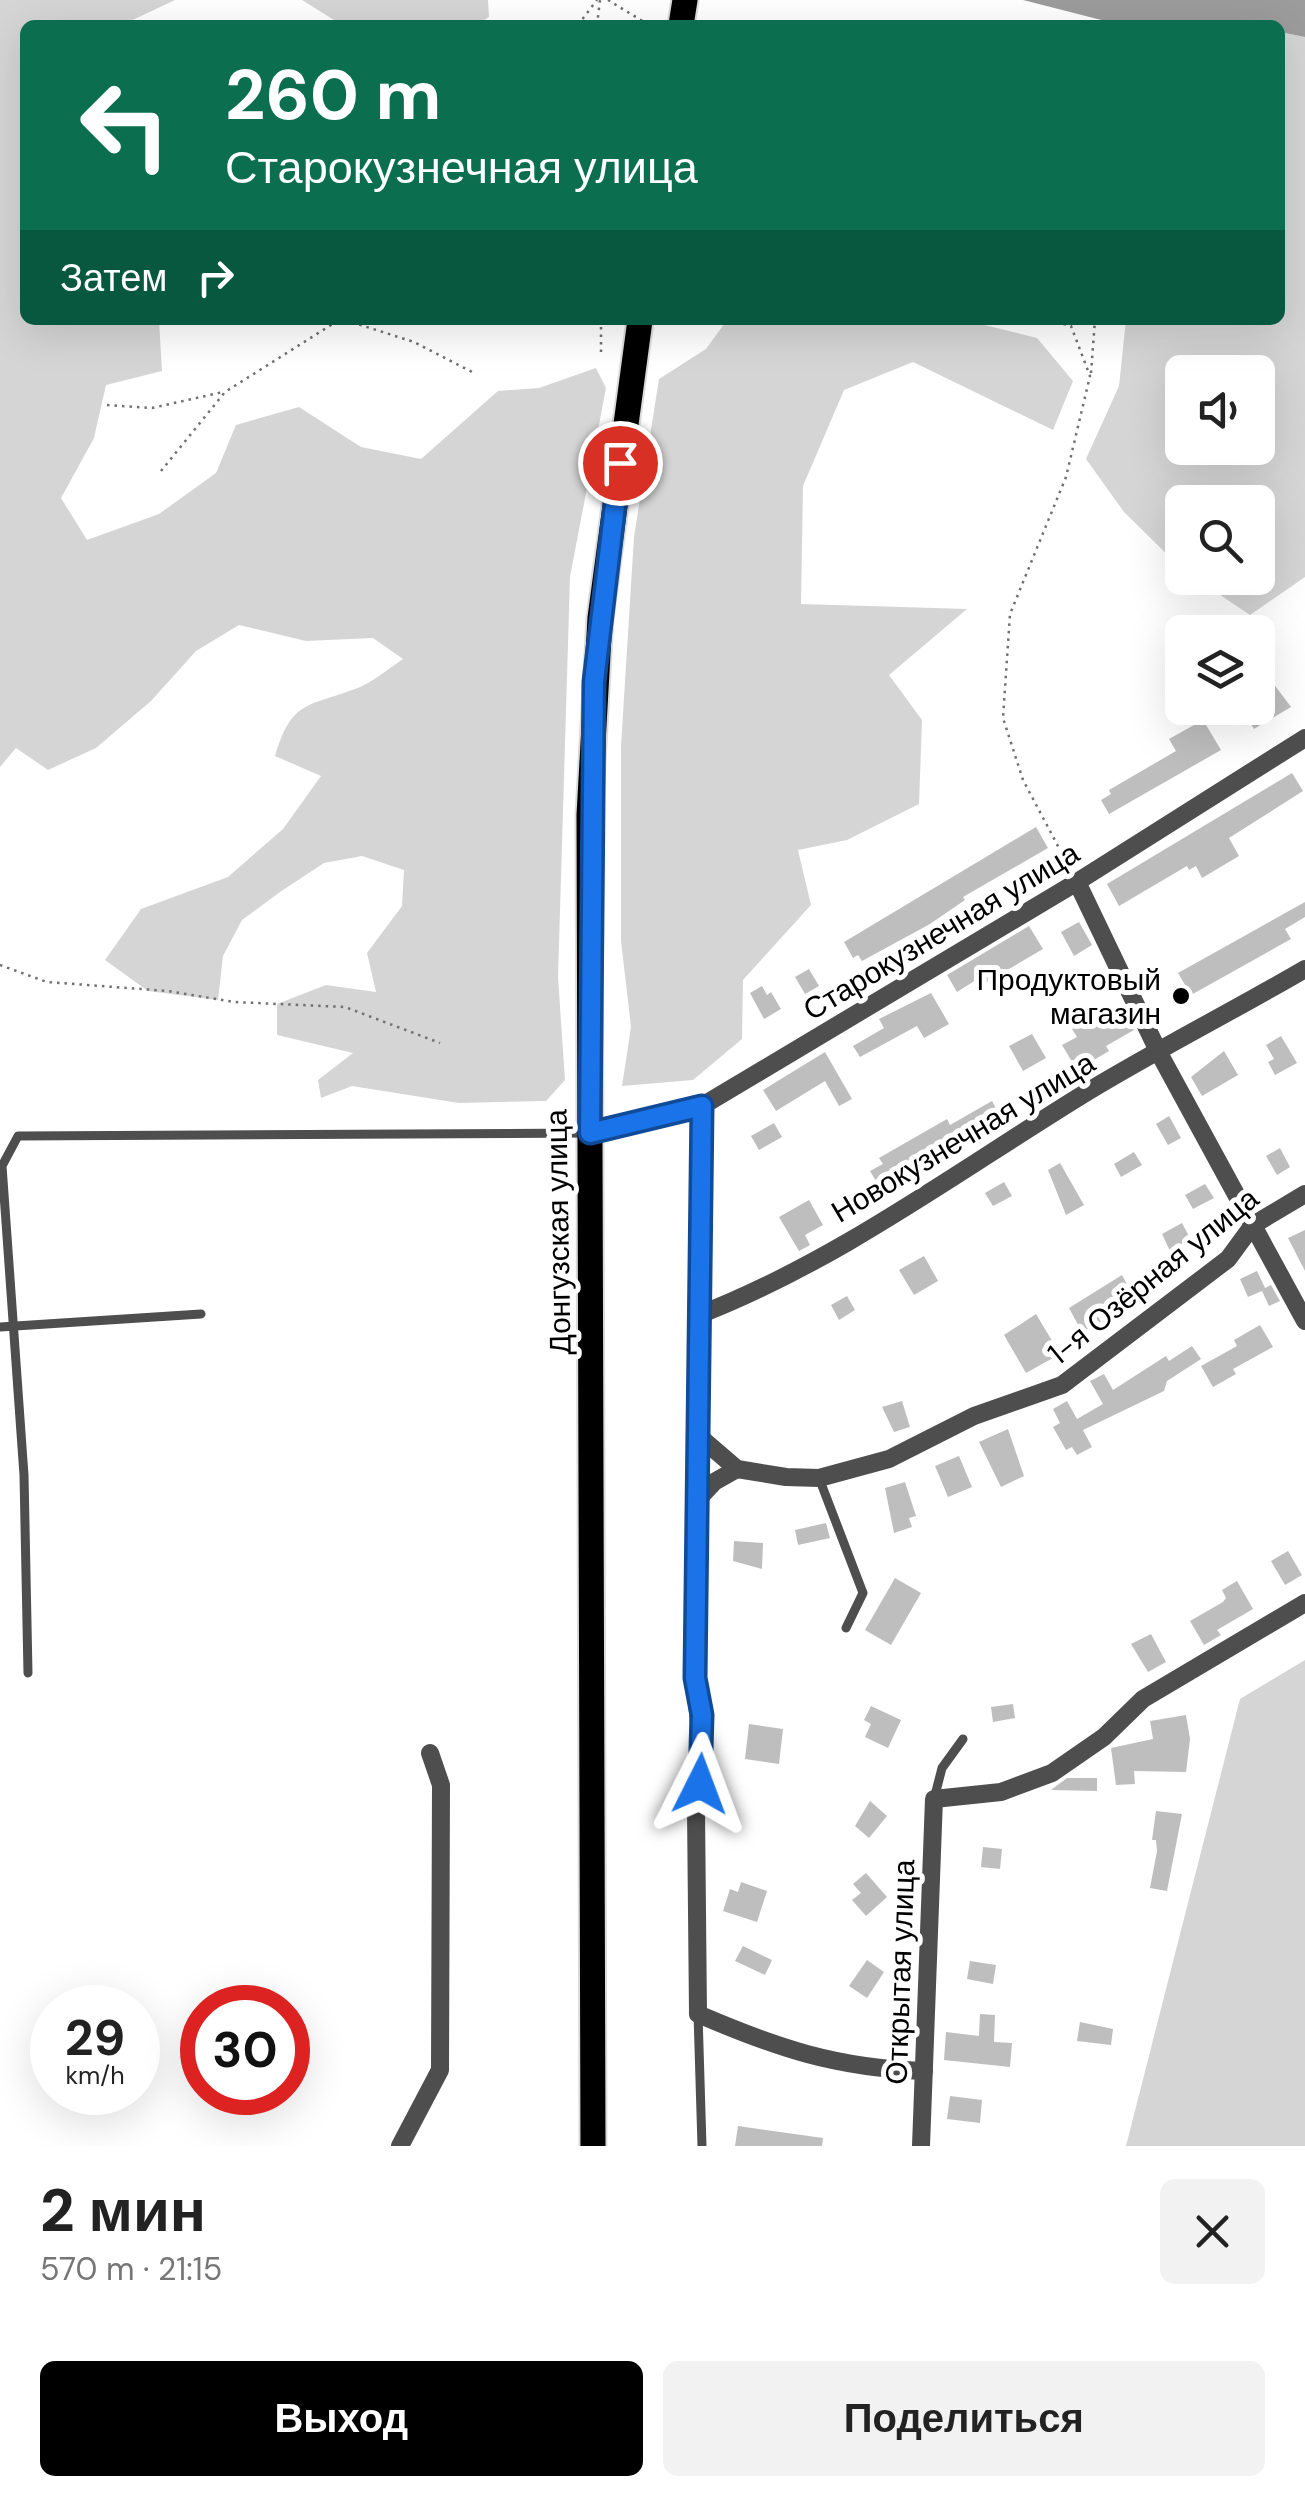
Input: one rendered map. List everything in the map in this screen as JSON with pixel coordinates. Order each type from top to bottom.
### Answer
[{"type":"main road","name":"Донгузская улица","points":[[592,2146],[590,1133],[594,682],[639,325]]},
{"type":"street","name":"Старокузнечная улица","points":[[590,1133],[702,1106],[1077,882],[1305,738]]},
{"type":"street","points":[[1077,882],[1159,1054],[1305,1321]]},
{"type":"street","name":"Новокузнечная улица","points":[[699,1315],[749,1296],[1305,970]]},
{"type":"street","points":[[702,1106],[695,1678],[702,1757],[696,1810],[698,2014],[762,2042],[861,2069],[924,2071]]},
{"type":"street","name":"1-я Озёрная улица","points":[[737,1470],[818,1478],[889,1459],[974,1416],[1062,1386],[1228,1259],[1252,1225],[1305,1194]]},
{"type":"street","points":[[699,1498],[714,1482],[737,1470],[700,1438]]},
{"type":"street","points":[[934,1800],[1001,1792],[1052,1773],[1104,1737],[1143,1699],[1305,1603]]},
{"type":"street","points":[[400,2146],[440,2070],[441,1785],[430,1753]]},
{"type":"street","name":"Открытая улица","points":[[921,2146],[934,1800]]},
{"type":"lane","points":[[28,1673],[24,1475],[2,1166],[18,1136],[590,1133]]},
{"type":"lane","points":[[0,1327],[201,1314]]},
{"type":"lane","points":[[818,1478],[863,1593],[846,1628]]},
{"type":"lane","points":[[934,1800],[942,1768],[963,1739]]},
{"type":"lane","points":[[698,2014],[702,2146]]},
{"type":"path","points":[[582,20],[599,0]]},
{"type":"path","points":[[608,0],[641,20]]},
{"type":"path","points":[[106,405],[152,408],[225,392],[334,325]]},
{"type":"path","points":[[358,325],[414,342],[474,373]]},
{"type":"path","points":[[601,325],[601,352]]},
{"type":"path","points":[[1067,325],[1090,376]]},
{"type":"path","points":[[1077,882],[1023,780],[1003,718],[1010,614],[1066,477],[1090,376],[1095,325]]},
{"type":"path","points":[[162,471],[225,392]]},
{"type":"path","points":[[0,965],[46,982],[168,991],[234,1002],[345,1007],[440,1043]]},
{"type":"shaded area","points":[[0,0],[175,0],[133,20],[20,20],[20,325],[159,325],[162,371],[106,385],[94,438],[61,498],[87,540],[159,514],[216,473],[236,425],[299,407],[361,447],[421,459],[498,391],[539,388],[596,368],[606,388],[570,577],[558,977],[565,1080],[546,1101],[459,1103],[352,1086],[321,1098],[318,1080],[353,1053],[277,1035],[277,1004],[326,985],[376,992],[367,953],[402,906],[404,870],[362,856],[324,863],[242,920],[223,956],[218,1000],[148,991],[105,960],[141,909],[228,877],[283,829],[321,776],[275,756],[281,738],[303,708],[374,680],[403,659],[373,638],[306,641],[239,625],[196,651],[151,701],[96,748],[48,770],[16,748],[0,767]]},
{"type":"shaded area","points":[[302,0],[488,0],[489,17],[484,20],[334,20]]},
{"type":"shaded area","points":[[1023,0],[1305,0],[1305,37],[1285,33],[1285,20],[1101,20]]},
{"type":"shaded area","points":[[1285,33],[1305,37],[1305,577],[1250,615],[1220,595],[1275,595],[1275,485],[1165,485],[1165,552],[1124,512],[1086,459],[1119,386],[1125,325],[1285,325]]},
{"type":"shaded area","points":[[723,325],[984,325],[1037,338],[1073,381],[1053,430],[913,362],[844,390],[803,486],[801,604],[967,609],[889,675],[922,720],[919,804],[847,840],[798,850],[811,905],[743,980],[742,1039],[693,1080],[622,1086],[631,1027],[621,941],[621,746],[634,537],[659,379],[706,349]]},
{"type":"shaded area","points":[[1305,1660],[1305,2146],[1126,2146],[1240,1699]]},
{"type":"building","points":[[1275,686],[1291,707],[1275,717]]},
{"type":"building","points":[[1194,725],[1206,725],[1221,750],[1109,814],[1101,800],[1111,794],[1109,790],[1176,751],[1169,739]]},
{"type":"building","points":[[1292,773],[1303,791],[1229,838],[1239,856],[1202,878],[1196,866],[1189,870],[1187,866],[1119,906],[1107,884]]},
{"type":"building","points":[[1036,827],[1048,848],[963,897],[965,900],[930,924],[862,961],[858,955],[853,958],[844,942]]},
{"type":"building","points":[[1305,902],[1305,917],[1285,929],[1291,939],[1191,995],[1178,973]]},
{"type":"building","points":[[1079,922],[1092,945],[1074,956],[1061,932]]},
{"type":"building","points":[[1029,926],[1043,949],[980,986],[976,980],[957,992],[947,975]]},
{"type":"building","points":[[809,969],[819,986],[805,994],[795,977]]},
{"type":"building","points":[[762,986],[767,995],[771,992],[781,1009],[764,1019],[750,993]]},
{"type":"building","points":[[931,993],[949,1024],[924,1038],[917,1026],[860,1057],[853,1046],[884,1028],[879,1019]]},
{"type":"building","points":[[1121,1003],[1134,1030],[1077,1070],[1062,1045],[1077,1037],[1072,1029]]},
{"type":"building","points":[[1032,1034],[1046,1058],[1023,1071],[1009,1046]]},
{"type":"building","points":[[1281,1036],[1297,1063],[1275,1075],[1268,1062],[1274,1059],[1266,1045]]},
{"type":"building","points":[[1224,1051],[1238,1075],[1202,1096],[1191,1077]]},
{"type":"building","points":[[825,1052],[852,1099],[839,1106],[825,1081],[776,1111],[763,1090]]},
{"type":"building","points":[[992,1101],[1004,1123],[945,1153],[883,1193],[870,1171],[883,1164],[879,1158],[947,1119],[950,1125]]},
{"type":"building","points":[[1169,1116],[1181,1138],[1168,1145],[1156,1124]]},
{"type":"building","points":[[774,1123],[782,1137],[759,1150],[751,1136]]},
{"type":"building","points":[[1280,1148],[1290,1167],[1277,1175],[1266,1156]]},
{"type":"building","points":[[1134,1152],[1142,1165],[1121,1177],[1114,1164]]},
{"type":"building","points":[[1060,1163],[1084,1205],[1066,1215],[1048,1170]]},
{"type":"building","points":[[1004,1182],[1012,1196],[993,1206],[985,1193]]},
{"type":"building","points":[[1205,1184],[1214,1198],[1193,1209],[1185,1195]]},
{"type":"building","points":[[809,1200],[823,1225],[805,1235],[810,1245],[799,1251],[779,1217]]},
{"type":"building","points":[[1182,1223],[1191,1240],[1170,1251],[1162,1234]]},
{"type":"building","points":[[1305,1230],[1305,1271],[1288,1238]]},
{"type":"building","points":[[924,1256],[938,1281],[914,1295],[899,1270]]},
{"type":"building","points":[[1257,1271],[1265,1288],[1271,1285],[1280,1301],[1269,1306],[1262,1291],[1248,1297],[1240,1279]]},
{"type":"building","points":[[1122,1275],[1132,1294],[1096,1313],[1101,1322],[1082,1332],[1069,1308]]},
{"type":"building","points":[[847,1296],[855,1310],[839,1320],[831,1305]]},
{"type":"building","points":[[1036,1314],[1060,1354],[1026,1373],[1004,1335]]},
{"type":"building","points":[[1260,1325],[1273,1347],[1233,1369],[1236,1374],[1213,1387],[1201,1366],[1237,1346],[1234,1340]]},
{"type":"building","points":[[1192,1346],[1201,1359],[1167,1381],[1164,1391],[1083,1430],[1092,1447],[1077,1455],[1072,1447],[1066,1450],[1053,1427],[1060,1423],[1053,1409],[1067,1401],[1077,1419],[1103,1404],[1090,1381],[1104,1374],[1113,1390],[1166,1356],[1169,1361]]},
{"type":"building","points":[[902,1401],[910,1427],[894,1432],[882,1407]]},
{"type":"building","points":[[1008,1429],[1024,1476],[1001,1487],[979,1442]]},
{"type":"building","points":[[959,1456],[972,1487],[948,1497],[935,1466]]},
{"type":"building","points":[[905,1482],[916,1516],[909,1518],[912,1527],[894,1533],[885,1488]]},
{"type":"building","points":[[826,1523],[830,1538],[798,1545],[795,1530]]},
{"type":"building","points":[[734,1541],[763,1543],[762,1569],[733,1561]]},
{"type":"building","points":[[1288,1551],[1302,1575],[1285,1585],[1271,1561]]},
{"type":"building","points":[[895,1578],[921,1593],[891,1645],[865,1630]]},
{"type":"building","points":[[1237,1581],[1253,1609],[1217,1630],[1221,1635],[1204,1645],[1190,1621],[1223,1602],[1226,1598],[1222,1590]]},
{"type":"building","points":[[1151,1634],[1166,1662],[1148,1672],[1131,1644]]},
{"type":"building","points":[[1013,1704],[1015,1718],[993,1722],[991,1707]]},
{"type":"building","points":[[871,1706],[901,1720],[888,1748],[865,1737],[871,1724],[864,1720]]},
{"type":"building","points":[[1186,1715],[1190,1739],[1186,1772],[1134,1771],[1135,1784],[1116,1785],[1111,1748],[1153,1739],[1150,1721]]},
{"type":"building","points":[[749,1724],[783,1729],[779,1764],[745,1759]]},
{"type":"building","points":[[1067,1778],[1097,1778],[1097,1791],[1051,1790]]},
{"type":"building","points":[[870,1801],[887,1816],[869,1838],[855,1826]]},
{"type":"building","points":[[1156,1811],[1182,1814],[1167,1891],[1150,1888],[1157,1851],[1156,1840],[1152,1840]]},
{"type":"building","points":[[983,1847],[1002,1849],[1000,1869],[981,1867]]},
{"type":"building","points":[[866,1873],[887,1897],[866,1916],[852,1900],[861,1893],[853,1884]]},
{"type":"building","points":[[741,1882],[767,1891],[757,1922],[723,1911],[730,1889],[738,1892]]},
{"type":"building","points":[[743,1946],[772,1960],[765,1975],[735,1961]]},
{"type":"building","points":[[867,1960],[884,1972],[867,1998],[849,1986]]},
{"type":"building","points":[[970,1961],[996,1965],[993,1984],[967,1979]]},
{"type":"building","points":[[980,2014],[995,2015],[994,2042],[1012,2043],[1010,2067],[944,2060],[946,2032],[979,2036]]},
{"type":"building","points":[[1080,2022],[1113,2029],[1111,2045],[1077,2041]]},
{"type":"building","points":[[950,2096],[982,2100],[980,2123],[947,2119]]},
{"type":"building","points":[[738,2126],[823,2138],[822,2146],[735,2146]]},
{"type":"place","name":"Продуктовый магазин","points":[[1181,996]]},
{"type":"route","points":[[620,463],[594,682],[589,814],[590,1133],[662,1119],[702,1106],[695,1678],[702,1715],[700,1784]]}]
